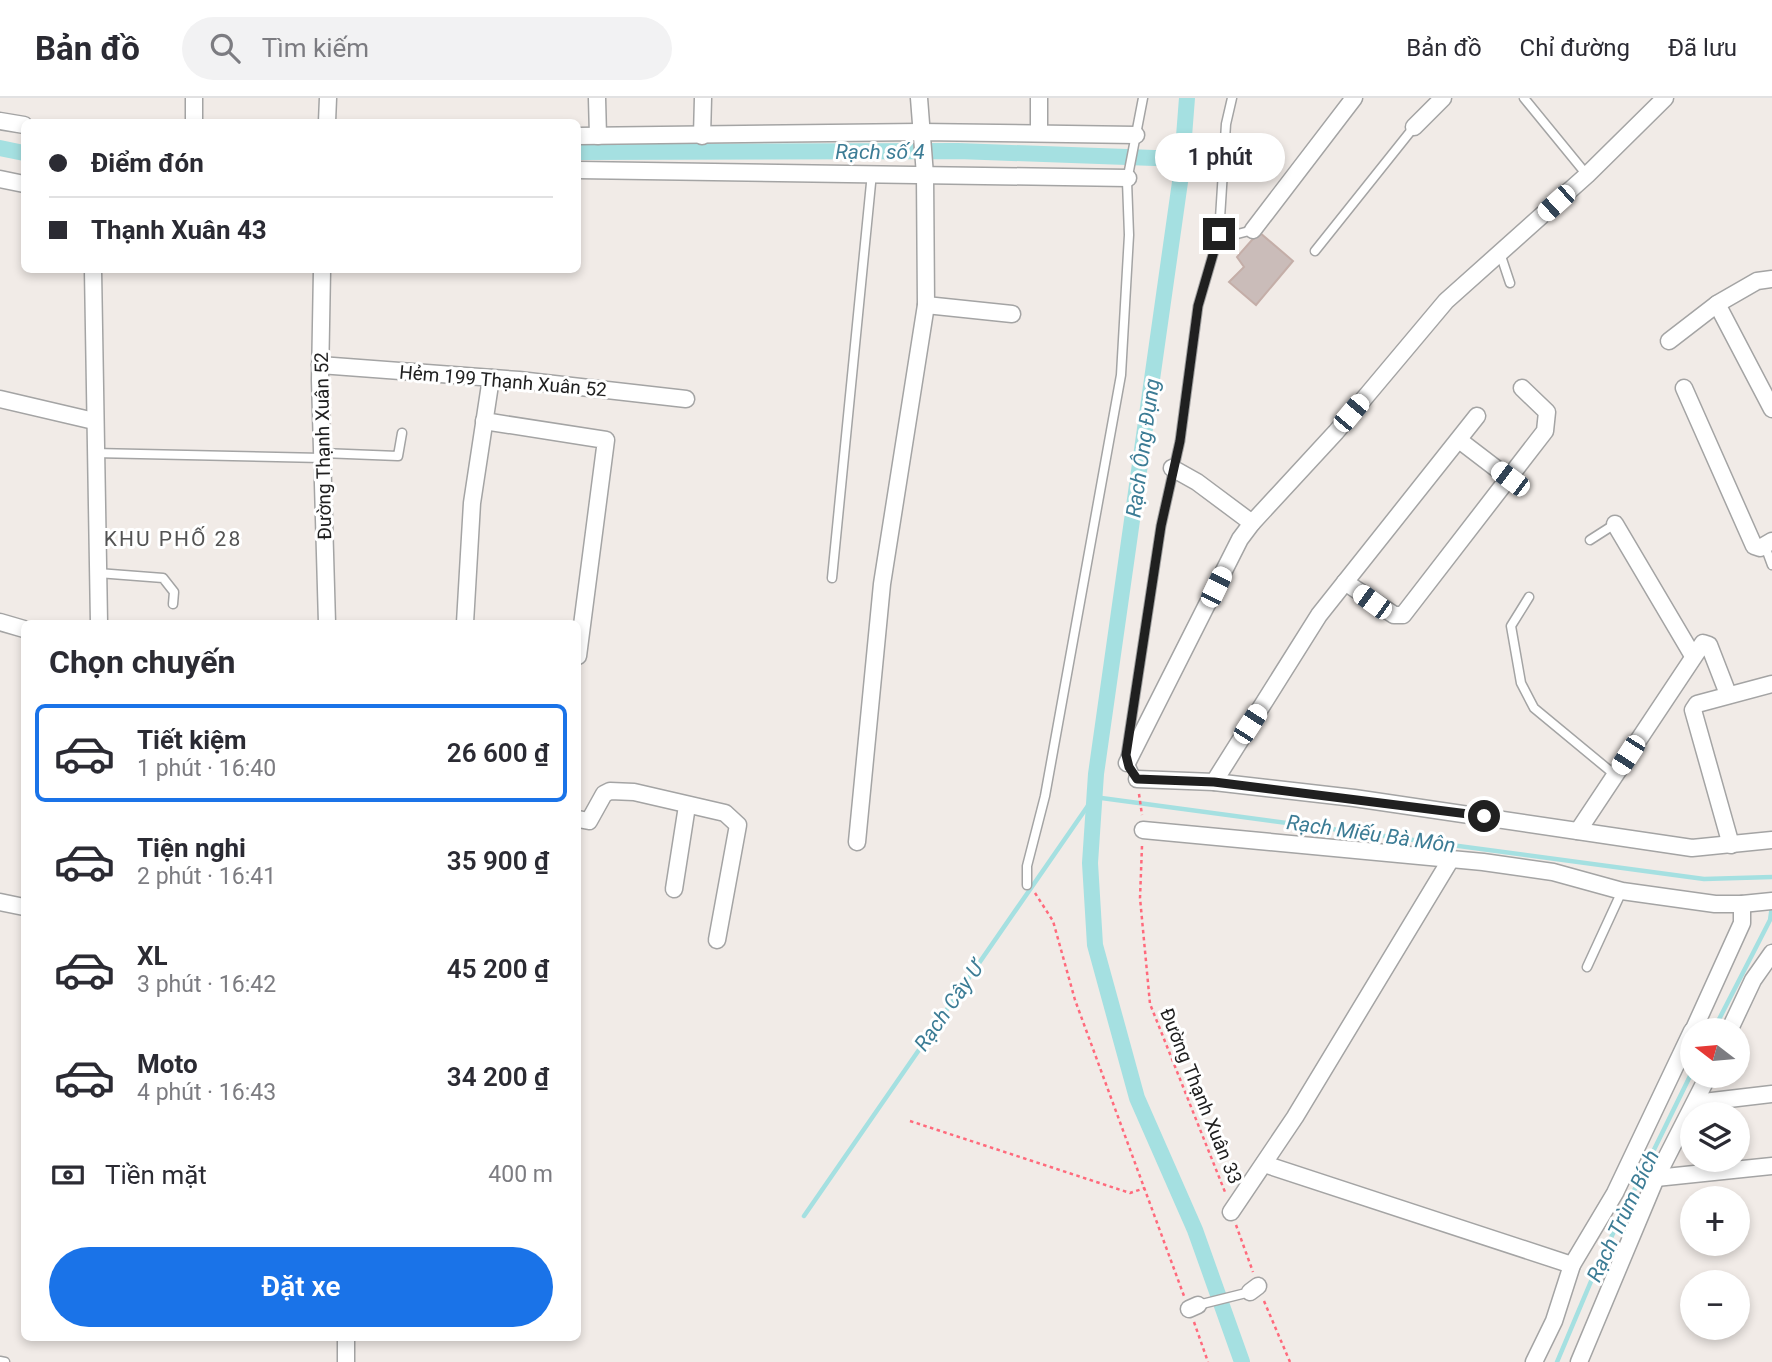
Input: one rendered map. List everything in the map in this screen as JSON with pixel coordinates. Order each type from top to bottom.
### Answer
[{"type":"street","points":[[194,98],[194,119]]},
{"type":"street","points":[[327,119],[328,98]]},
{"type":"street","points":[[597,98],[598,136]]},
{"type":"street","points":[[702,136],[703,98]]},
{"type":"street","points":[[857,842],[883,584],[926,305],[925,174],[919,98]]},
{"type":"street","points":[[1039,98],[1040,134]]},
{"type":"street","points":[[1253,230],[1354,98]]},
{"type":"street","points":[[1414,127],[1443,98]]},
{"type":"street","points":[[1127,762],[1240,539],[1252,523],[1336,432],[1446,301],[1587,175],[1665,98]]},
{"type":"street","points":[[0,121],[21,124]]},
{"type":"street","points":[[581,136],[920,133],[1136,136]]},
{"type":"street","points":[[581,170],[1128,177]]},
{"type":"street","points":[[0,178],[21,183]]},
{"type":"street","points":[[93,273],[99,620]]},
{"type":"street","name":"Đường Thạnh Xuân 52","points":[[322,273],[320,365],[327,620]]},
{"type":"street","points":[[1669,341],[1717,304],[1757,281],[1772,279]]},
{"type":"street","points":[[1717,304],[1772,410]]},
{"type":"street","points":[[926,305],[1012,314]]},
{"type":"street","name":"Hẻm 199 Thạnh Xuân 52","points":[[320,365],[491,378],[686,399]]},
{"type":"street","points":[[465,620],[472,503],[491,378]]},
{"type":"street","points":[[1345,582],[1394,615],[1403,615],[1510,479],[1548,422],[1547,412],[1522,388]]},
{"type":"street","points":[[1684,388],[1754,546],[1768,544]]},
{"type":"street","points":[[0,399],[94,421]]},
{"type":"street","points":[[1214,782],[1319,615],[1477,416]]},
{"type":"street","points":[[484,421],[606,440],[581,633]]},
{"type":"street","points":[[1459,440],[1510,479]]},
{"type":"street","points":[[1172,468],[1197,482],[1252,523]]},
{"type":"street","points":[[1615,524],[1693,656]]},
{"type":"street","points":[[0,622],[21,628]]},
{"type":"street","points":[[1578,831],[1703,643],[1709,645],[1728,694]]},
{"type":"street","points":[[1731,845],[1693,710],[1697,704],[1772,684]]},
{"type":"street","points":[[1137,783],[1214,782],[1393,804],[1692,848],[1772,840]]},
{"type":"street","points":[[581,820],[589,821],[604,794],[610,791],[634,792],[726,813],[738,825],[717,940]]},
{"type":"street","points":[[674,889],[687,806]]},
{"type":"street","points":[[1143,826],[1553,872],[1622,891],[1715,904],[1767,902]]},
{"type":"street","points":[[1231,1212],[1264,1164],[1451,859]]},
{"type":"street","points":[[0,902],[21,906]]},
{"type":"street","points":[[1698,1018],[1742,923],[1742,904]]},
{"type":"street","points":[[1735,1018],[1753,979],[1772,953]]},
{"type":"street","points":[[1534,1362],[1554,1321],[1572,1265],[1615,1193],[1680,1056]]},
{"type":"street","points":[[1695,1102],[1702,1088]]},
{"type":"street","points":[[1695,1102],[1772,1094]]},
{"type":"street","points":[[1579,1362],[1656,1178],[1680,1131]]},
{"type":"street","points":[[1264,1164],[1572,1265]]},
{"type":"street","points":[[1656,1178],[1772,1166]]},
{"type":"street","points":[[346,1341],[346,1362]]},
{"type":"lane","points":[[1027,884],[1027,866],[1045,796],[1121,375],[1129,235],[1128,177],[1143,98]]},
{"type":"lane","points":[[1137,783],[1127,762],[1139,661],[1172,468],[1180,441],[1198,306],[1218,239],[1226,124],[1232,98]]},
{"type":"lane","points":[[1524,98],[1587,175]]},
{"type":"lane","points":[[1315,251],[1414,127]]},
{"type":"lane","points":[[832,578],[872,173]]},
{"type":"lane","points":[[1218,239],[1238,231],[1253,230]]},
{"type":"lane","points":[[1500,253],[1510,283]]},
{"type":"lane","points":[[94,453],[398,456],[402,433]]},
{"type":"lane","points":[[1590,540],[1615,524]]},
{"type":"lane","points":[[1768,544],[1772,565]]},
{"type":"lane","points":[[98,573],[163,578],[174,593],[173,604]]},
{"type":"lane","points":[[1529,597],[1511,626],[1525,695],[1534,708],[1615,775]]},
{"type":"lane","points":[[1587,967],[1622,891]]},
{"type":"lane","points":[[1193,1307],[1254,1289]]},
{"type":"path","name":"Đường Thạnh Xuân 33","points":[[1137,783],[1143,826],[1140,898],[1150,1004],[1231,1212],[1254,1289],[1290,1362]]},
{"type":"path","points":[[1027,884],[1045,904],[1075,1000],[1145,1188],[1193,1307],[1208,1362]]},
{"type":"path","points":[[910,1121],[1130,1193],[1145,1188]]},
{"type":"building","points":[[1259,232],[1293,261],[1256,305],[1229,282],[1244,267],[1237,257]]},
{"type":"waterway","name":"Rạch Ông Đụng","points":[[1187,98],[1181,175],[1096,774],[1090,863],[1095,945],[1137,1098],[1195,1230],[1242,1362]]},
{"type":"waterway","name":"Rạch số 4","points":[[0,148],[21,152]]},
{"type":"waterway","name":"Rạch số 4","points":[[581,152],[958,151],[1182,159]]},
{"type":"waterway","name":"Rạch Miếu Bà Môn","points":[[804,1216],[1094,797],[1704,879],[1772,877]]},
{"type":"waterway","name":"Rạch Trùm Bích","points":[[1720,1018],[1770,920],[1772,906]]},
{"type":"waterway","name":"Rạch Trùm Bích","points":[[1557,1362],[1600,1260],[1684,1088]]},
{"type":"district","name":"KHU PHỐ 28","points":[[173,539]]},
{"type":"route","points":[[1219,234],[1198,306],[1180,441],[1161,526],[1139,661],[1126,755],[1129,767],[1137,779],[1214,782],[1484,816]]},
{"type":"water label","name":"Rạch Cây Ư","points":[[949,1006]]}]
